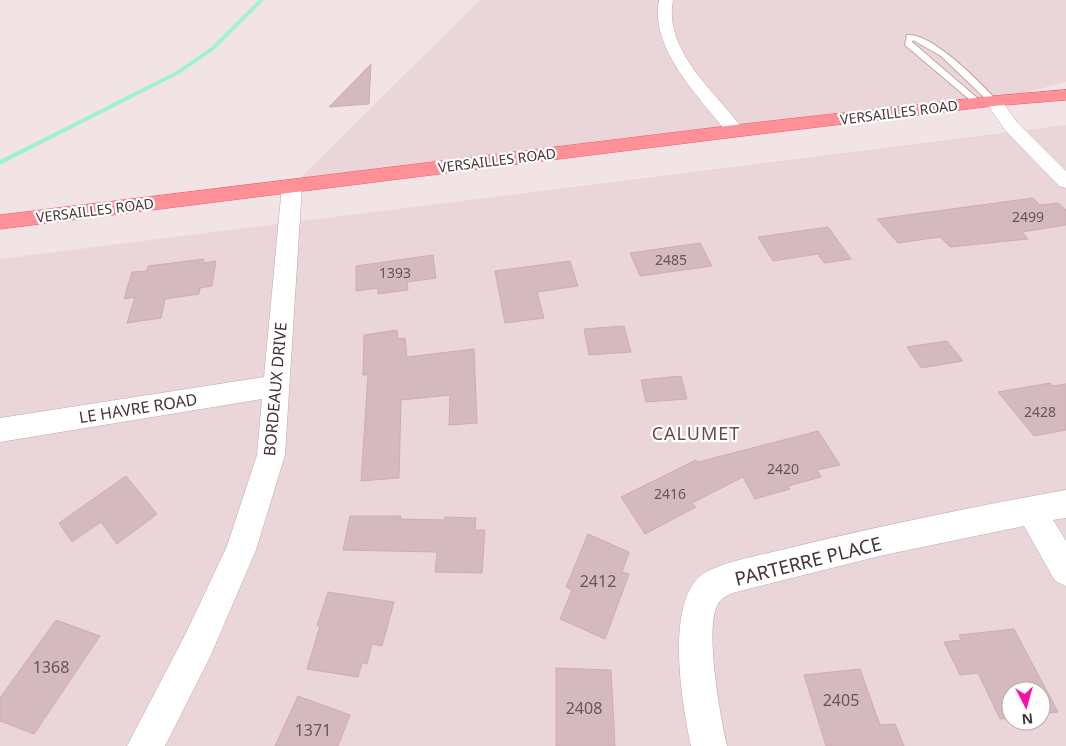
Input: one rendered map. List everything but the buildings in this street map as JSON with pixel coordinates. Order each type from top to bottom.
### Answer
[{"type":"main road","name":"VERSAILLES ROAD","points":[[986,102],[1066,82]]},
{"type":"main road","name":"VERSAILLES ROAD","points":[[0,222],[735,131],[986,102],[1066,95]]},
{"type":"street","points":[[666,0],[665,26],[673,44],[686,67],[735,131]]},
{"type":"street","points":[[986,102],[1066,182]]},
{"type":"street","name":"BORDEAUX DRIVE","points":[[145,746],[198,645],[240,550],[271,455],[292,186]]},
{"type":"street","name":"LE HAVRE ROAD","points":[[0,430],[277,386]]},
{"type":"street","name":"PARTERRE PLACE","points":[[709,746],[702,721],[695,657],[700,604],[708,590],[729,579],[822,555],[1066,504]]},
{"type":"street","points":[[1031,510],[1066,570]]},
{"type":"lane","points":[[910,37],[923,40],[972,79],[986,102],[908,43],[910,37]]},
{"type":"shaded area","points":[[480,0],[1066,0],[1066,82],[993,101],[292,186]]},
{"type":"shaded area","points":[[1066,125],[1066,746],[0,746],[0,259]]},
{"type":"waterway","points":[[0,163],[177,73],[212,49],[262,0]]},
{"type":"district","name":"CALUMET","points":[[696,433]]}]
